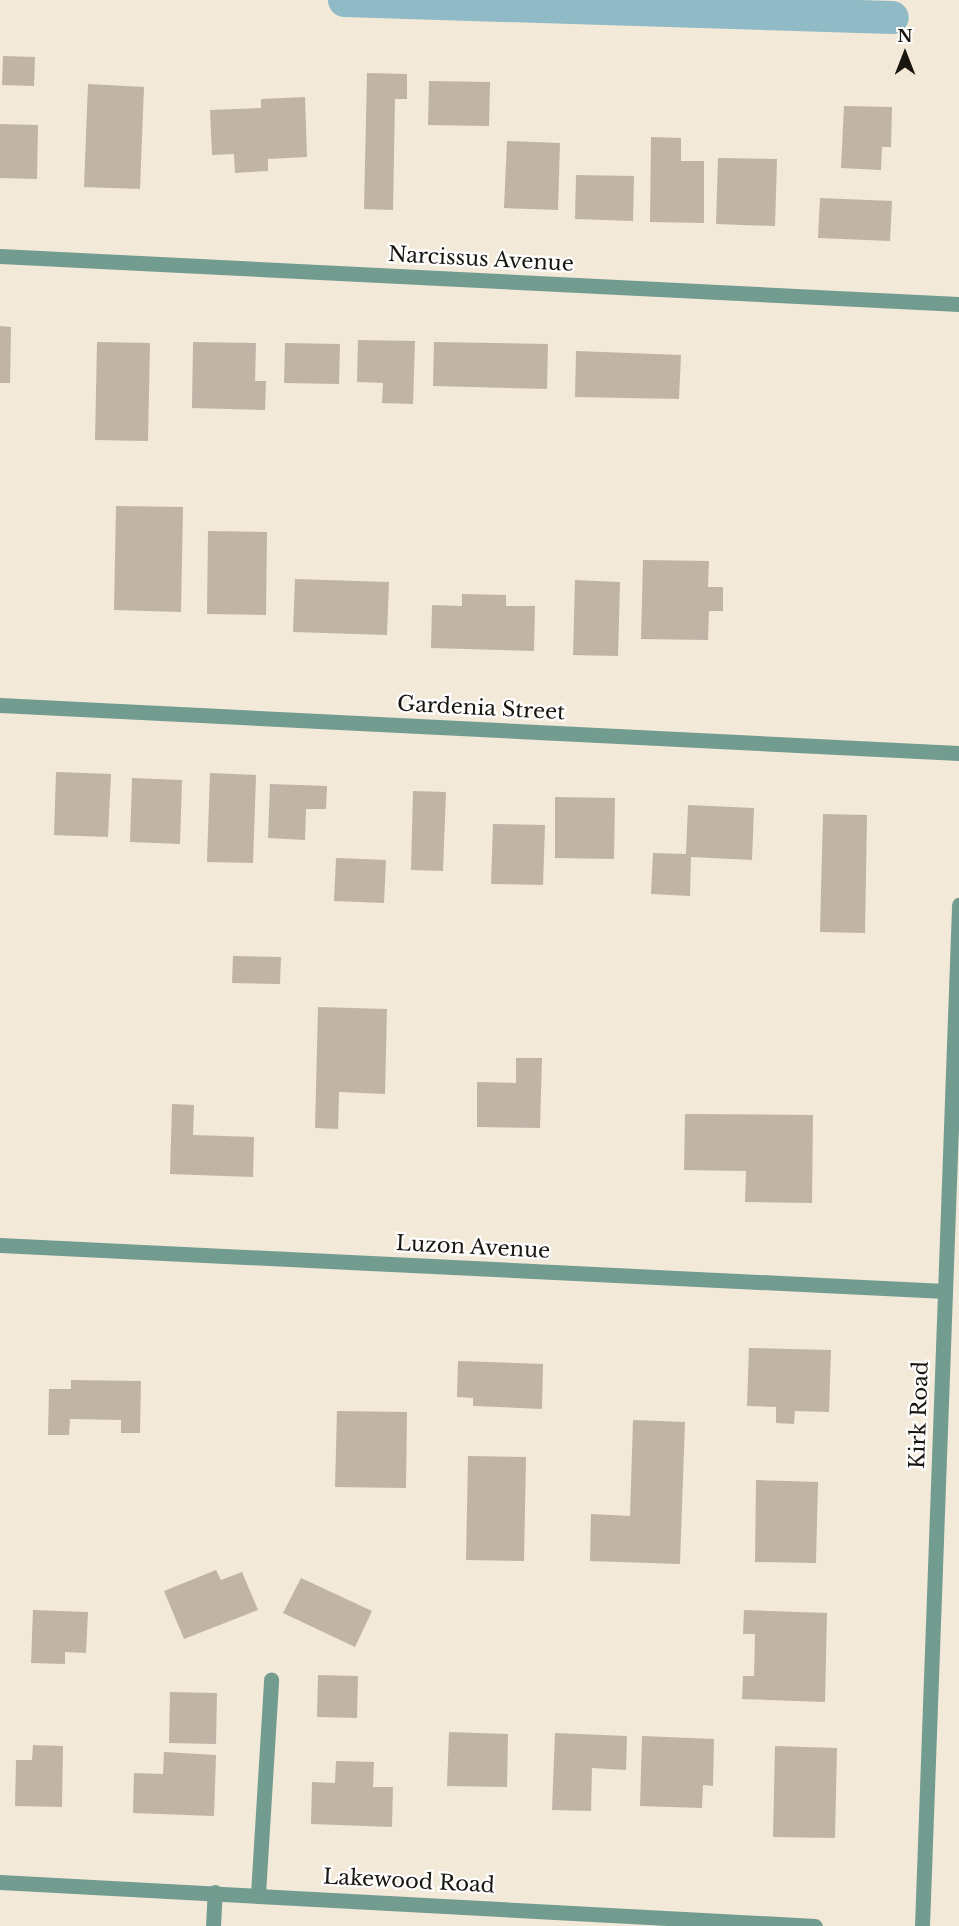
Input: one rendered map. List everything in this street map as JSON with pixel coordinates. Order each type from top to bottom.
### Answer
[{"type":"street","name":"Narcissus Avenue","points":[[0,256],[959,304]]},
{"type":"street","name":"Gardenia Street","points":[[0,705],[959,753]]},
{"type":"street","name":"Kirk Road","points":[[922,1926],[945,1291],[953,1223],[959,904]]},
{"type":"street","name":"Luzon Avenue","points":[[0,1245],[945,1291]]},
{"type":"street","points":[[258,1894],[271,1679]]},
{"type":"street","name":"Lakewood Road","points":[[0,1882],[258,1894],[601,1919],[815,1926]]},
{"type":"street","points":[[213,1926],[215,1892]]},
{"type":"building","points":[[3,56],[35,57],[34,86],[2,85]]},
{"type":"building","points":[[367,73],[407,74],[407,99],[395,99],[393,210],[364,209]]},
{"type":"building","points":[[429,81],[490,82],[489,126],[428,125]]},
{"type":"building","points":[[88,84],[144,87],[140,189],[84,187]]},
{"type":"building","points":[[305,97],[307,157],[268,159],[268,171],[235,173],[234,154],[212,155],[210,110],[261,108],[261,99]]},
{"type":"building","points":[[844,106],[892,107],[891,147],[882,147],[881,170],[841,168]]},
{"type":"building","points":[[0,124],[38,125],[37,179],[0,178]]},
{"type":"building","points":[[651,137],[681,138],[681,161],[704,161],[704,223],[650,222]]},
{"type":"building","points":[[507,141],[560,143],[558,210],[504,208]]},
{"type":"building","points":[[718,158],[777,159],[775,226],[716,224]]},
{"type":"building","points":[[576,175],[634,176],[633,221],[575,219]]},
{"type":"building","points":[[820,198],[892,201],[890,241],[818,238]]},
{"type":"building","points":[[0,326],[11,327],[10,383],[0,383]]},
{"type":"building","points":[[358,340],[415,341],[413,404],[382,403],[383,383],[357,382]]},
{"type":"building","points":[[97,342],[150,343],[148,441],[95,440]]},
{"type":"building","points":[[193,342],[256,343],[255,381],[266,381],[265,410],[192,408]]},
{"type":"building","points":[[434,342],[548,344],[547,389],[433,386]]},
{"type":"building","points":[[285,343],[340,344],[339,384],[284,383]]},
{"type":"building","points":[[576,351],[681,355],[679,399],[575,397]]},
{"type":"building","points":[[116,506],[183,507],[181,612],[114,610]]},
{"type":"building","points":[[208,531],[267,532],[266,615],[207,614]]},
{"type":"building","points":[[643,560],[709,561],[708,587],[723,587],[723,611],[709,611],[708,640],[641,639]]},
{"type":"building","points":[[295,579],[389,582],[387,635],[293,632]]},
{"type":"building","points":[[575,580],[620,582],[618,656],[573,655]]},
{"type":"building","points":[[462,594],[506,595],[506,606],[535,606],[534,651],[431,648],[432,605],[462,606]]},
{"type":"building","points":[[56,772],[111,774],[108,837],[54,835]]},
{"type":"building","points":[[210,773],[256,775],[253,863],[207,862]]},
{"type":"building","points":[[132,778],[182,780],[180,844],[130,842]]},
{"type":"building","points":[[270,784],[327,786],[326,809],[306,809],[305,840],[268,838]]},
{"type":"building","points":[[413,791],[446,792],[443,871],[411,870]]},
{"type":"building","points":[[555,797],[615,798],[614,859],[555,858]]},
{"type":"building","points":[[688,805],[754,808],[752,860],[691,857],[690,896],[651,894],[653,853],[686,854]]},
{"type":"building","points":[[823,814],[867,815],[865,933],[820,932]]},
{"type":"building","points":[[493,824],[545,825],[543,885],[491,884]]},
{"type":"building","points":[[336,858],[386,860],[384,903],[334,901]]},
{"type":"building","points":[[233,956],[281,957],[280,984],[232,983]]},
{"type":"building","points":[[318,1007],[387,1009],[385,1094],[339,1092],[338,1129],[315,1128]]},
{"type":"building","points":[[516,1058],[542,1058],[540,1128],[477,1127],[477,1082],[516,1083]]},
{"type":"building","points":[[172,1104],[194,1105],[193,1135],[254,1137],[253,1177],[170,1174]]},
{"type":"building","points":[[685,1114],[813,1115],[812,1203],[745,1202],[746,1171],[684,1170]]},
{"type":"building","points":[[749,1348],[831,1350],[829,1412],[795,1411],[794,1424],[776,1423],[776,1407],[747,1406]]},
{"type":"building","points":[[458,1361],[543,1364],[542,1409],[473,1406],[473,1398],[457,1397]]},
{"type":"building","points":[[71,1380],[141,1381],[140,1433],[121,1433],[121,1420],[70,1419],[69,1435],[48,1435],[49,1389],[71,1389]]},
{"type":"building","points":[[337,1411],[407,1412],[406,1488],[335,1487]]},
{"type":"building","points":[[633,1420],[685,1422],[680,1564],[590,1561],[591,1514],[630,1516]]},
{"type":"building","points":[[468,1456],[526,1457],[524,1561],[466,1560]]},
{"type":"building","points":[[756,1480],[818,1482],[816,1563],[755,1562]]},
{"type":"building","points":[[216,1570],[221,1580],[242,1572],[258,1610],[184,1639],[164,1591]]},
{"type":"building","points":[[301,1578],[372,1611],[355,1647],[283,1613]]},
{"type":"building","points":[[33,1610],[88,1612],[86,1653],[65,1652],[65,1664],[31,1663]]},
{"type":"building","points":[[744,1610],[827,1613],[825,1702],[742,1699],[743,1676],[754,1676],[755,1634],[743,1634]]},
{"type":"building","points":[[318,1675],[358,1676],[357,1718],[317,1717]]},
{"type":"building","points":[[170,1692],[217,1693],[216,1744],[169,1743]]},
{"type":"building","points":[[449,1732],[508,1734],[507,1787],[447,1786]]},
{"type":"building","points":[[555,1733],[627,1736],[626,1770],[592,1768],[591,1811],[552,1810]]},
{"type":"building","points":[[642,1736],[714,1739],[713,1786],[703,1785],[702,1808],[640,1806]]},
{"type":"building","points":[[33,1745],[63,1746],[62,1807],[15,1806],[16,1760],[32,1760]]},
{"type":"building","points":[[775,1746],[837,1748],[835,1838],[773,1837]]},
{"type":"building","points":[[164,1752],[216,1755],[214,1816],[133,1813],[134,1773],[163,1774]]},
{"type":"building","points":[[336,1761],[374,1762],[373,1787],[393,1787],[392,1827],[311,1824],[312,1782],[335,1783]]},
{"type":"waterway","points":[[344,0],[892,17]]}]
